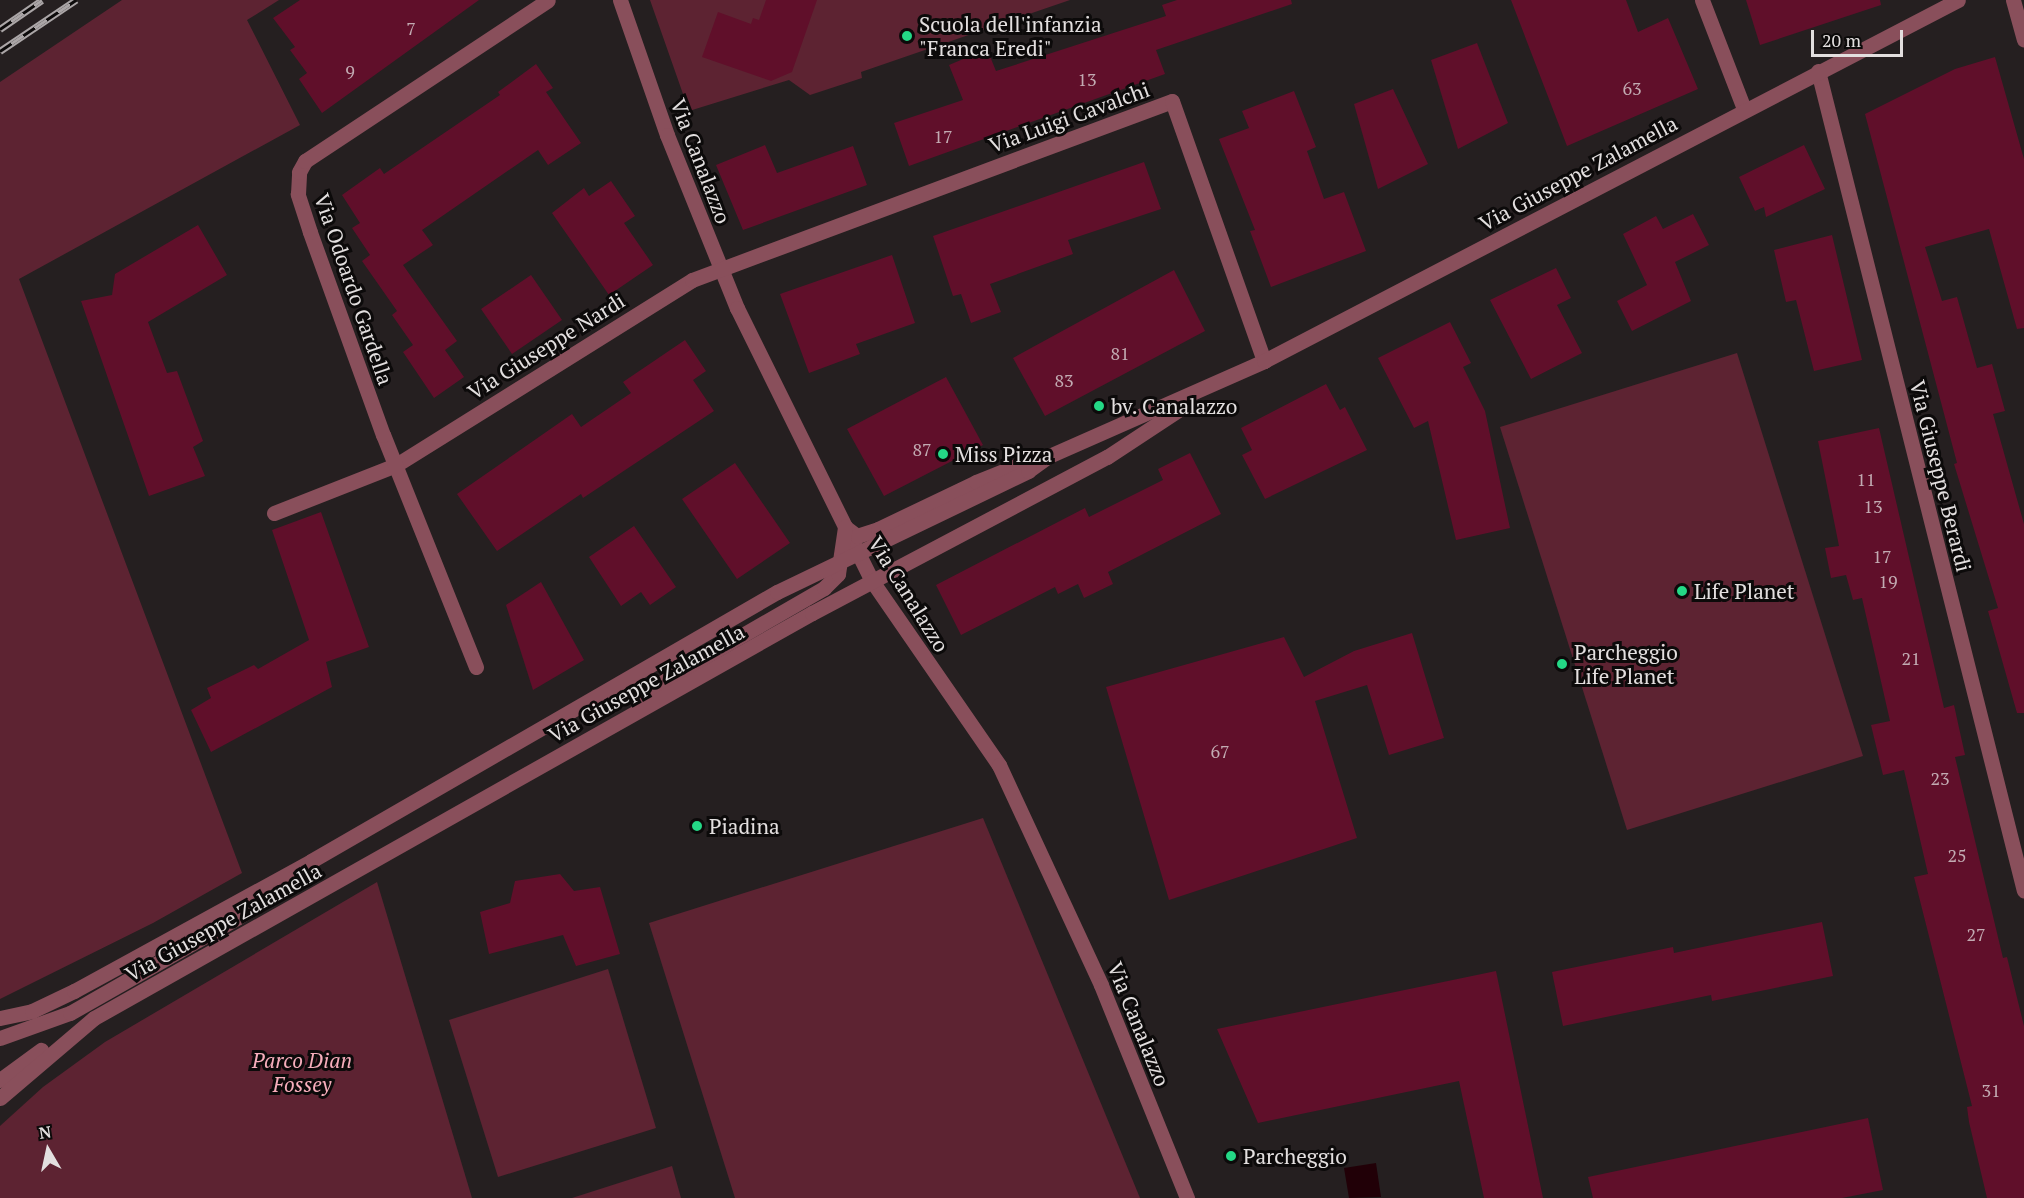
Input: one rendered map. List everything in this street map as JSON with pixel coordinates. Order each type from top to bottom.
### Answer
[{"type":"street","name":"Via Odoardo Gardella","points":[[476,667],[396,465],[310,232],[298,194],[299,172],[305,161],[548,0]]},
{"type":"street","name":"Via Canalazzo","points":[[620,0],[667,135],[737,308],[872,581],[999,765],[1101,985],[1186,1198]]},
{"type":"street","points":[[1702,0],[1744,110]]},
{"type":"street","name":"Via Giuseppe Zalamella","points":[[0,1018],[32,1011],[74,991],[311,861],[777,592],[1028,471],[1049,456],[1264,362],[1958,0]]},
{"type":"street","points":[[2013,0],[2024,40]]},
{"type":"street","name":"Via Giuseppe Berardi","points":[[1818,71],[2024,891]]},
{"type":"street","name":"Via Luigi Cavalchi","points":[[721,268],[1172,101],[1264,362]]},
{"type":"street","name":"Via Giuseppe Nardi","points":[[274,513],[396,465],[692,280],[721,268]]},
{"type":"street","name":"Via Giuseppe Zalamella","points":[[0,1080],[94,1018],[636,712],[872,581],[1107,457],[1218,384]]},
{"type":"street","points":[[845,527],[857,536],[878,530],[976,482],[1049,456]]},
{"type":"street","points":[[636,712],[648,694],[670,677],[824,588],[837,573],[841,562],[845,527]]},
{"type":"street","name":"Via Giuseppe Zalamella","points":[[0,1038],[70,1013],[275,895],[311,861]]},
{"type":"street","name":"Via Giuseppe Zalamella","points":[[0,1098],[94,1018]]},
{"type":"green space","points":[[122,0],[279,0],[247,20],[300,125],[19,279],[242,873],[153,923],[0,999],[0,82]]},
{"type":"green space","points":[[650,0],[1070,0],[861,72],[862,78],[810,95],[789,80],[689,111]]},
{"type":"green space","name":"Life Planet","points":[[1737,353],[1863,756],[1627,830],[1500,427]]},
{"type":"green space","points":[[983,818],[1140,1198],[735,1198],[649,923]]},
{"type":"green space","name":"Parco Dian Fossey","points":[[377,882],[472,1198],[0,1198],[0,1126],[43,1087],[105,1042]]},
{"type":"green space","points":[[608,969],[656,1128],[498,1177],[449,1020]]},
{"type":"green space","points":[[672,1166],[681,1198],[572,1198]]},
{"type":"shaded area","points":[[1376,1163],[1381,1197],[1349,1198],[1344,1168]]},
{"type":"building","points":[[300,0],[479,0],[322,113],[299,79],[307,73],[290,50],[295,47],[273,18]]},
{"type":"building","points":[[766,0],[817,0],[792,72],[771,81],[702,57],[718,12],[751,24],[753,18],[759,20]]},
{"type":"building","points":[[1177,0],[1291,0],[1292,4],[1156,50],[1165,74],[909,166],[894,123],[963,100],[949,65],[987,49],[996,71],[1166,16],[1162,5]]},
{"type":"building","points":[[1511,0],[1626,0],[1638,32],[1668,18],[1698,89],[1567,146]]},
{"type":"building","points":[[1746,0],[1880,0],[1881,5],[1760,45]]},
{"type":"building","points":[[1477,43],[1508,123],[1458,149],[1431,60]]},
{"type":"building","points":[[1995,57],[2024,159],[2024,328],[2017,329],[1989,229],[1925,247],[1942,301],[1957,297],[1977,368],[1992,364],[2005,411],[1993,414],[2024,524],[2024,713],[2017,713],[1988,611],[1998,608],[1954,464],[1957,463],[1865,114],[1955,69]]},
{"type":"building","points":[[536,64],[553,88],[546,92],[581,143],[548,165],[538,150],[422,230],[433,245],[403,265],[457,341],[445,350],[464,377],[434,398],[403,352],[413,345],[392,315],[397,311],[362,261],[370,255],[352,228],[360,223],[342,195],[380,168],[384,174],[500,95],[498,92]]},
{"type":"building","points":[[1393,89],[1428,164],[1378,189],[1354,104]]},
{"type":"building","points":[[1294,91],[1316,147],[1307,151],[1324,199],[1344,192],[1366,251],[1271,287],[1250,231],[1255,230],[1219,139],[1249,128],[1242,111]]},
{"type":"building","points":[[765,145],[777,173],[853,146],[867,185],[743,230],[716,165]]},
{"type":"building","points":[[1804,145],[1825,189],[1766,217],[1764,207],[1755,211],[1739,177]]},
{"type":"building","points":[[1144,162],[1161,209],[1068,240],[1073,254],[990,284],[1001,312],[971,323],[961,294],[953,296],[933,236]]},
{"type":"building","points":[[611,181],[635,216],[624,223],[653,265],[609,295],[552,213],[584,188],[589,196]]},
{"type":"building","points":[[1693,214],[1709,245],[1675,262],[1691,301],[1632,331],[1617,301],[1647,285],[1623,234],[1656,216],[1663,229]]},
{"type":"building","points":[[198,225],[227,275],[148,322],[167,373],[177,371],[203,441],[193,447],[205,476],[149,496],[81,301],[112,295],[115,274]]},
{"type":"building","points":[[1832,235],[1862,360],[1814,371],[1796,300],[1786,302],[1774,250]]},
{"type":"building","points":[[892,255],[915,323],[856,344],[860,354],[809,373],[780,294]]},
{"type":"building","points":[[1556,268],[1571,298],[1557,305],[1582,353],[1531,379],[1490,300]]},
{"type":"building","points":[[1174,270],[1205,331],[1045,416],[1013,358]]},
{"type":"building","points":[[531,275],[562,320],[512,354],[481,309]]},
{"type":"building","points":[[1450,322],[1471,363],[1463,367],[1485,411],[1510,528],[1456,540],[1428,421],[1414,428],[1378,358]]},
{"type":"building","points":[[685,340],[706,371],[693,380],[714,411],[583,498],[581,494],[497,551],[457,494],[572,414],[581,427],[631,393],[623,382]]},
{"type":"building","points":[[946,377],[983,445],[884,496],[847,429]]},
{"type":"building","points":[[1326,384],[1340,410],[1345,407],[1367,450],[1265,499],[1242,455],[1252,450],[1241,428]]},
{"type":"building","points":[[1879,428],[1944,708],[1954,705],[1965,755],[1955,757],[2003,958],[2007,957],[2024,1026],[2024,1198],[1987,1198],[1969,1122],[1967,1107],[1972,1106],[1914,877],[1928,874],[1904,770],[1883,775],[1871,725],[1890,721],[1862,598],[1853,600],[1846,575],[1831,578],[1825,548],[1839,546],[1818,441]]},
{"type":"building","points":[[1190,453],[1221,514],[1108,572],[1113,584],[1084,598],[1078,584],[1058,594],[1055,587],[961,635],[936,585],[1085,508],[1089,517],[1163,480],[1158,469]]},
{"type":"building","points":[[735,463],[790,543],[737,579],[682,499]]},
{"type":"building","points":[[321,512],[369,647],[326,662],[332,687],[211,752],[191,710],[211,698],[207,688],[254,665],[258,669],[309,640],[272,530]]},
{"type":"building","points":[[634,526],[676,587],[650,605],[641,592],[621,606],[589,557]]},
{"type":"building","points":[[541,582],[584,660],[533,690],[506,605]]},
{"type":"building","points":[[1412,633],[1444,738],[1389,755],[1367,685],[1315,701],[1357,838],[1169,900],[1106,687],[1284,637],[1304,677],[1354,651]]},
{"type":"building","points":[[560,874],[574,891],[600,887],[620,954],[576,966],[563,935],[489,954],[480,912],[510,903],[515,881]]},
{"type":"building","points":[[1822,922],[1833,976],[1712,1001],[1711,995],[1563,1026],[1552,972],[1673,947],[1674,953]]},
{"type":"building","points":[[1496,971],[1543,1198],[1484,1198],[1459,1081],[1258,1123],[1217,1029]]},
{"type":"building","points":[[1868,1118],[1883,1190],[1842,1198],[1593,1198],[1588,1177]]},
{"type":"railway","points":[[0,29],[42,0]]},
{"type":"railway","points":[[0,51],[76,0]]},
{"type":"place","name":"Scuola dell'infanzia \"Franca Eredi\"","points":[[907,36]]},
{"type":"place","name":"bv. Canalazzo","points":[[1099,406]]},
{"type":"place","name":"Miss Pizza","points":[[943,454]]},
{"type":"place","name":"Life Planet","points":[[1682,591]]},
{"type":"place","name":"Parcheggio Life Planet","points":[[1562,664]]},
{"type":"place","name":"Piadina","points":[[697,826]]},
{"type":"place","name":"Parcheggio","points":[[1231,1156]]}]
